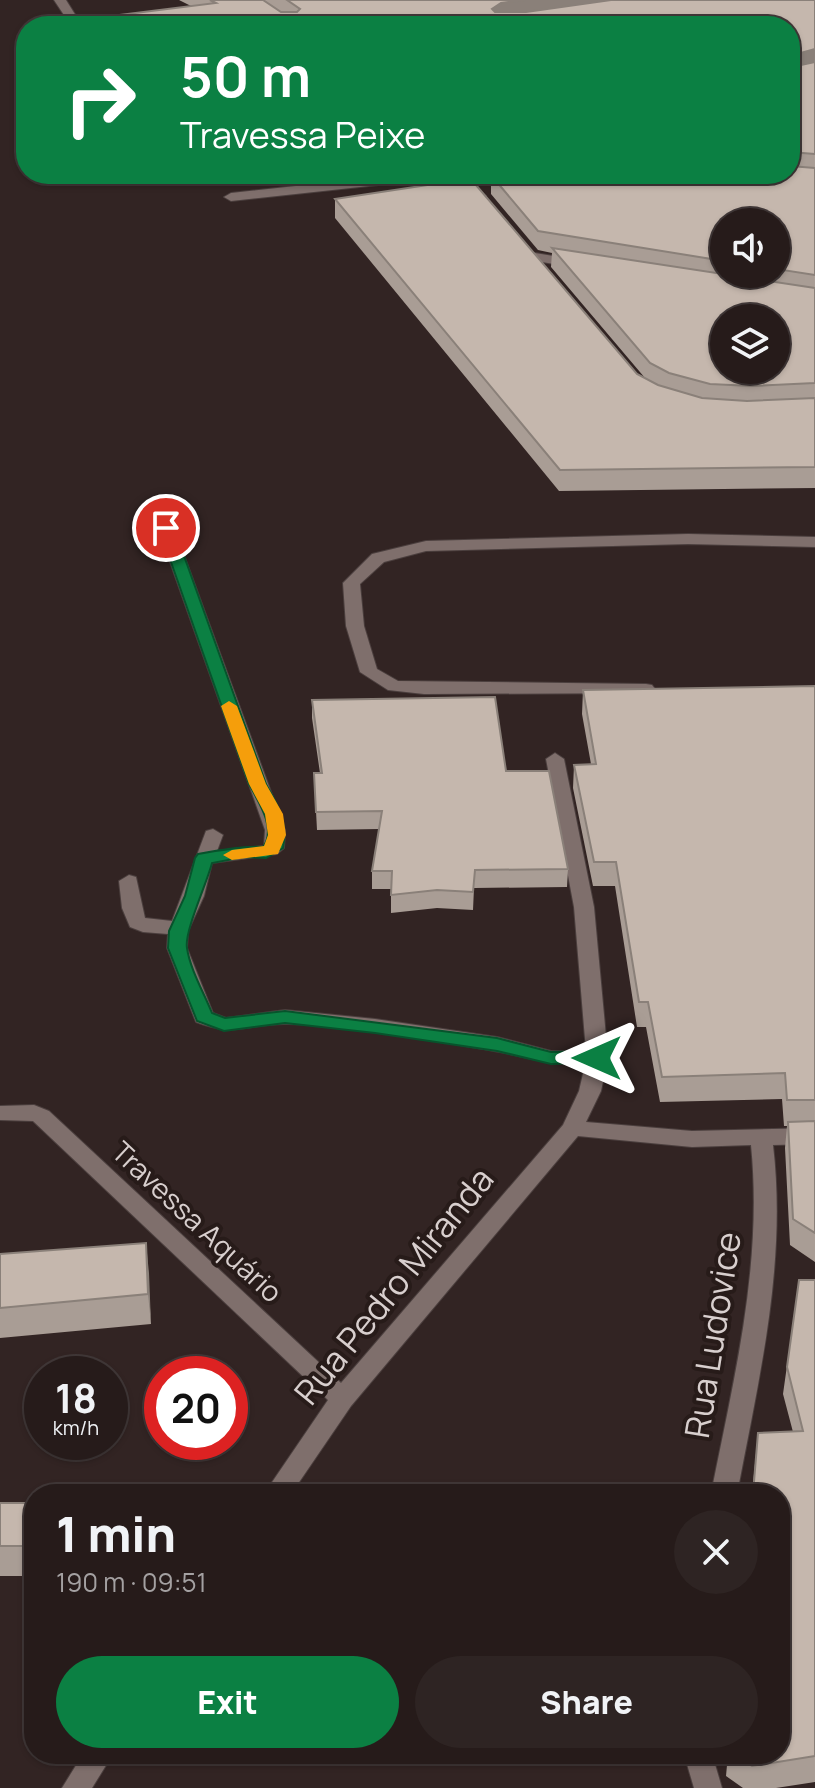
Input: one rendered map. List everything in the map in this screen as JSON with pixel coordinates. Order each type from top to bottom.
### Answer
[{"type":"street","points":[[60,0],[70,16]]},
{"type":"street","points":[[231,197],[351,184]]},
{"type":"street","points":[[460,184],[483,198],[493,210]]},
{"type":"street","points":[[534,257],[596,267]]},
{"type":"street","points":[[166,528],[258,784],[274,814],[277,835],[274,848],[266,852],[204,858]]},
{"type":"street","points":[[662,689],[510,691],[394,686],[369,672],[355,626],[351,583],[378,558],[426,546],[688,539],[815,542]]},
{"type":"street","name":"Rua Pedro Miranda","points":[[284,1484],[342,1399],[572,1128],[590,1091],[597,1058],[584,907],[555,759]]},
{"type":"street","points":[[213,835],[194,896],[180,927],[177,948],[198,1010],[212,1023],[224,1025],[285,1017],[497,1044],[551,1058],[597,1058]]},
{"type":"street","points":[[129,881],[132,917],[137,923],[148,928],[180,927]]},
{"type":"street","name":"Travessa Aquário","points":[[0,1113],[34,1112],[41,1116],[342,1399]]},
{"type":"street","points":[[572,1128],[639,1137],[815,1136]]},
{"type":"street","name":"Rua Ludovice","points":[[726,1484],[764,1286],[766,1185],[761,1138]]},
{"type":"street","points":[[76,1788],[92,1764]]},
{"type":"street","points":[[701,1764],[708,1788]]},
{"type":"building","points":[[210,0],[263,0],[281,12],[297,12],[300,9],[287,0],[525,0],[501,3],[492,9],[495,12],[526,12],[611,0],[815,0],[815,49],[800,53],[800,16],[111,16],[216,3]]},
{"type":"building","points":[[815,62],[815,154],[800,153],[800,65]]},
{"type":"building","points":[[800,167],[815,168],[815,275],[790,271],[790,208],[710,208],[710,259],[538,231],[499,184],[800,184]]},
{"type":"building","points":[[434,184],[474,184],[637,374],[658,385],[702,398],[747,401],[815,398],[815,467],[560,470],[335,199]]},
{"type":"building","points":[[552,248],[710,272],[710,288],[790,288],[790,284],[815,288],[815,383],[752,386],[710,384],[669,373],[650,363]]},
{"type":"building","points":[[815,686],[815,1100],[787,1100],[785,1073],[662,1077],[648,1002],[639,1002],[616,862],[594,862],[574,765],[596,764],[583,690]]},
{"type":"building","points":[[495,697],[506,771],[549,771],[568,869],[475,870],[473,892],[437,890],[391,895],[392,871],[372,871],[382,811],[316,812],[314,773],[322,773],[312,700]]},
{"type":"building","points":[[815,1121],[815,1233],[793,1219],[788,1122]]},
{"type":"building","points":[[146,1243],[148,1294],[0,1308],[0,1254]]},
{"type":"building","points":[[799,1280],[815,1280],[815,1756],[790,1760],[790,1484],[754,1484],[758,1433],[803,1431],[787,1367]]},
{"type":"building","points":[[0,1503],[24,1503],[24,1546],[0,1546]]},
{"type":"slow traffic","points":[[229,706],[258,784],[274,814],[277,835],[272,850],[232,855]]},
{"type":"route","points":[[166,528],[208,653],[258,784],[274,814],[277,835],[274,848],[266,852],[204,858],[194,896],[178,931],[177,948],[198,1010],[212,1023],[224,1025],[285,1017],[375,1026],[497,1044],[551,1058],[597,1058]]}]
